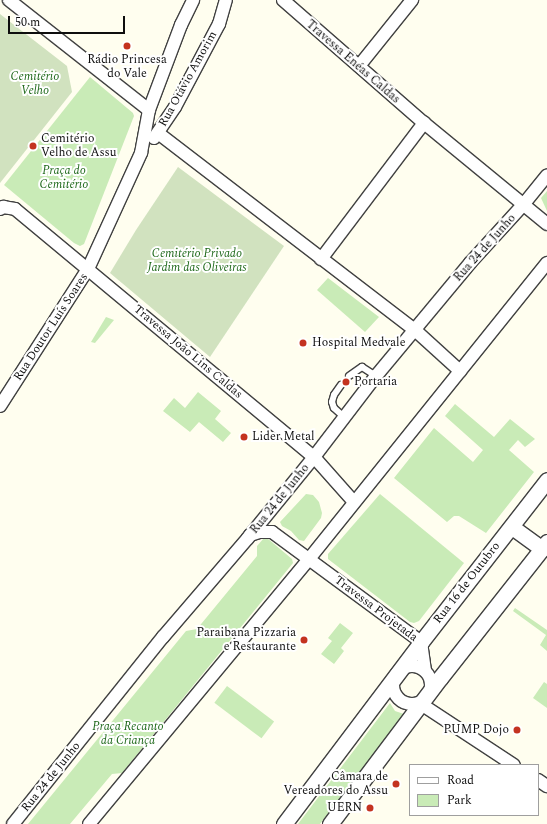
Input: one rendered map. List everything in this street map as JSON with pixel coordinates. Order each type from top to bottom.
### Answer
[{"type":"street","points":[[9,0],[149,110]]},
{"type":"street","name":"Rua Otávio Amorim","points":[[88,269],[141,153],[149,110],[181,25],[193,0]]},
{"type":"street","name":"Rua Otávio Amorim","points":[[141,153],[158,133],[175,106],[219,24],[226,0]]},
{"type":"street","name":"Travessa Enéas Caldas","points":[[283,0],[424,123],[547,224]]},
{"type":"street","points":[[359,66],[412,0]]},
{"type":"street","points":[[321,259],[424,123]]},
{"type":"street","points":[[158,133],[415,330],[460,371]]},
{"type":"street","name":"Rua 24 de Junho","points":[[13,824],[163,637],[314,457],[376,376],[470,263],[523,205],[547,175]]},
{"type":"street","name":"Travessa João Lins Caldas","points":[[0,209],[3,207],[15,209],[88,269],[314,457],[354,502]]},
{"type":"street","points":[[89,824],[309,559],[547,263]]},
{"type":"street","name":"Rua Doutor Luís Soares","points":[[0,406],[88,269]]},
{"type":"street","name":"Rua 16 de Outubro","points":[[284,824],[387,686],[547,480]]},
{"type":"street","points":[[330,824],[544,546],[512,526]]},
{"type":"street","name":"Travessa Projetada","points":[[250,535],[259,532],[272,532],[421,642],[425,671]]},
{"type":"street","points":[[410,666],[421,668],[425,671],[430,678],[431,684],[424,700],[415,703],[401,700],[393,687],[397,673],[410,666]]},
{"type":"street","points":[[424,700],[513,764]]},
{"type":"lane","points":[[349,376],[362,367],[376,376]]},
{"type":"lane","points":[[342,385],[334,395],[332,402],[334,408],[345,418]]},
{"type":"green space","name":"Cemitério Velho","points":[[0,14],[67,66],[72,92],[0,183]]},
{"type":"green space","name":"Praça do Cemitério","points":[[90,77],[133,113],[134,116],[84,244],[80,246],[74,243],[4,185]]},
{"type":"green space","name":"Cemitério Privado Jardim das Oliveiras","points":[[178,167],[284,246],[210,357],[110,273],[136,230]]},
{"type":"green space","points":[[547,191],[547,211],[541,198]]},
{"type":"green space","points":[[328,278],[379,317],[365,332],[317,290]]},
{"type":"green space","points":[[106,317],[114,320],[95,343],[91,342]]},
{"type":"green space","points":[[198,392],[221,411],[215,419],[231,433],[223,442],[199,422],[190,432],[163,411],[174,398],[185,408]]},
{"type":"green space","points":[[455,404],[494,437],[510,419],[535,439],[525,447],[518,440],[509,450],[534,472],[486,533],[459,516],[454,516],[447,522],[394,478],[434,428],[473,462],[483,450],[445,416]]},
{"type":"green space","points":[[306,494],[313,495],[319,502],[322,513],[321,518],[304,541],[299,540],[291,531],[282,526],[280,522]]},
{"type":"green space","points":[[380,494],[464,563],[419,621],[414,623],[410,622],[328,559],[328,554]]},
{"type":"green space","name":"Praça Recanto da Criança","points":[[264,538],[267,538],[292,559],[293,563],[122,773],[112,774],[70,824],[28,824],[186,631],[197,629],[257,556],[257,546]]},
{"type":"green space","points":[[515,608],[547,630],[547,651],[540,645],[546,635],[513,611]]},
{"type":"green space","points":[[340,623],[353,633],[341,648],[344,651],[334,664],[321,654],[332,641],[328,638]]},
{"type":"green space","points":[[544,682],[547,684],[547,708],[533,698]]},
{"type":"green space","points":[[227,686],[274,722],[261,738],[214,703]]},
{"type":"green space","points":[[390,703],[395,711],[404,714],[320,824],[298,824]]},
{"type":"place","name":"Rádio Princesa do Vale","points":[[127,46]]},
{"type":"place","name":"Cemitério Velho de Assu","points":[[33,146]]},
{"type":"place","name":"Hospital Medvale","points":[[303,343]]},
{"type":"place","name":"Portaria","points":[[346,382]]},
{"type":"place","name":"Lider Metal","points":[[244,437]]},
{"type":"place","name":"Paraibana Pizzaria e Restaurante","points":[[304,640]]},
{"type":"place","name":"PUMP Dojo","points":[[517,730]]},
{"type":"place","name":"Câmara de Vereadores do Assu","points":[[396,784]]},
{"type":"place","name":"UERN","points":[[370,808]]}]
